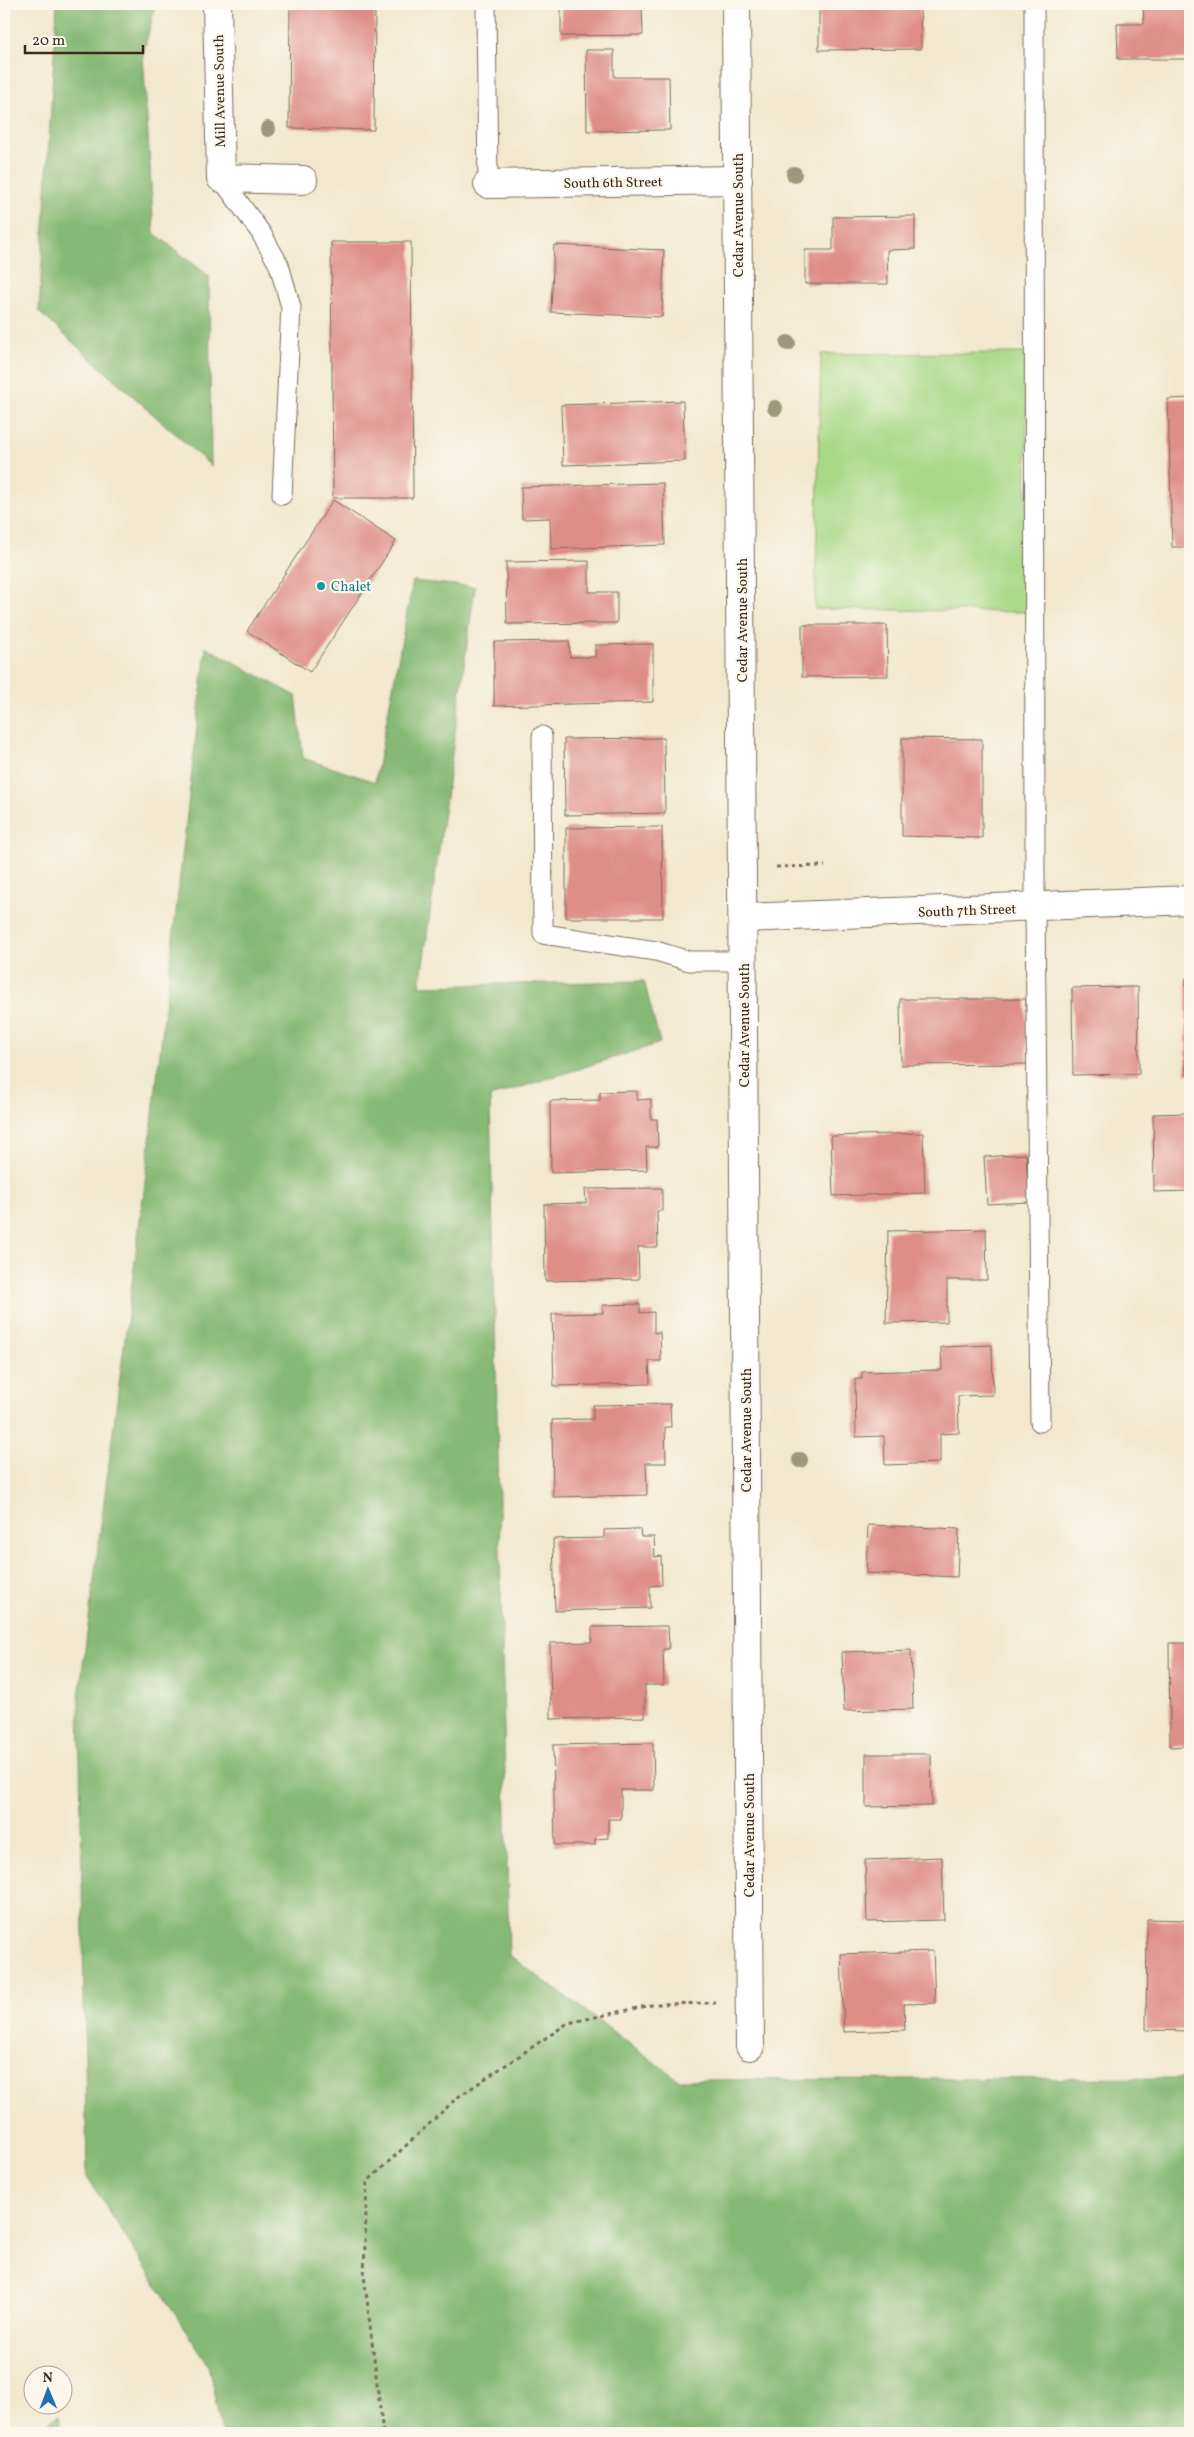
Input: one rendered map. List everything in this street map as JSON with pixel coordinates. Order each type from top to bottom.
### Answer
[{"type":"street","name":"Mill Avenue South","points":[[217,4],[221,178]]},
{"type":"street","name":"Cedar Avenue South","points":[[736,4],[744,868],[750,2046]]},
{"type":"street","points":[[221,178],[303,180]]},
{"type":"street","name":"South 6th Street","points":[[488,184],[738,180]]},
{"type":"street","name":"South 7th Street","points":[[744,918],[1190,900]]},
{"type":"lane","points":[[486,4],[488,184]]},
{"type":"lane","points":[[1034,4],[1035,907],[1040,1422]]},
{"type":"lane","points":[[221,178],[261,233],[279,265],[291,307],[282,495]]},
{"type":"lane","points":[[542,736],[543,934],[656,951],[689,960],[744,961]]},
{"type":"path","points":[[744,868],[825,866]]},
{"type":"path","points":[[383,2433],[364,2275],[367,2182],[458,2097],[568,2023],[656,2004],[750,2003]]},
{"type":"green space","points":[[57,4],[156,4],[143,54],[154,233],[209,276],[211,466],[39,312]]},
{"type":"green space","points":[[1027,353],[1026,612],[815,609],[821,354]]},
{"type":"green space","points":[[413,581],[475,587],[420,986],[644,981],[660,1043],[490,1097],[509,1955],[679,2080],[1190,2078],[1190,2433],[222,2433],[208,2365],[87,2177],[79,1696],[147,1167],[206,647],[296,696],[303,758],[375,782]]},
{"type":"green space","points":[[59,2415],[62,2433],[34,2433]]},
{"type":"building","points":[[290,4],[375,4],[374,130],[289,128]]},
{"type":"building","points":[[561,4],[642,4],[643,35],[561,36]]},
{"type":"building","points":[[819,4],[920,4],[921,49],[819,50]]},
{"type":"building","points":[[966,4],[1025,4],[1025,5],[966,7]]},
{"type":"building","points":[[1143,4],[1190,4],[1190,59],[1118,59],[1117,24],[1144,24]]},
{"type":"building","points":[[586,50],[614,50],[614,77],[669,77],[670,130],[587,131]]},
{"type":"building","points":[[915,216],[915,249],[887,250],[888,284],[805,284],[805,250],[833,250],[833,217]]},
{"type":"building","points":[[331,242],[411,242],[413,498],[333,498]]},
{"type":"building","points":[[554,245],[664,250],[662,317],[551,312]]},
{"type":"building","points":[[1190,398],[1190,547],[1172,547],[1168,399]]},
{"type":"building","points":[[683,401],[685,461],[563,465],[561,405]]},
{"type":"building","points":[[663,483],[665,545],[551,549],[550,518],[522,519],[521,487]]},
{"type":"building","name":"Chalet","points":[[333,500],[396,541],[310,672],[247,631]]},
{"type":"building","points":[[589,561],[589,592],[617,592],[617,623],[507,624],[506,562]]},
{"type":"building","points":[[802,625],[887,625],[888,676],[802,677]]},
{"type":"building","points":[[569,641],[570,657],[595,657],[595,645],[653,644],[653,702],[494,706],[494,642]]},
{"type":"building","points":[[664,738],[665,813],[565,815],[564,739]]},
{"type":"building","points":[[902,738],[982,739],[982,838],[902,836]]},
{"type":"building","points":[[662,827],[663,918],[566,918],[566,828]]},
{"type":"building","points":[[1186,978],[1190,978],[1190,1074],[1186,1074]]},
{"type":"building","points":[[1138,987],[1139,1074],[1073,1075],[1072,988]]},
{"type":"building","points":[[900,999],[1026,999],[1027,1064],[901,1065]]},
{"type":"building","points":[[637,1091],[637,1100],[651,1099],[651,1119],[657,1119],[658,1147],[646,1147],[647,1170],[551,1173],[550,1101],[600,1100],[600,1092]]},
{"type":"building","points":[[1190,1113],[1190,1191],[1154,1192],[1153,1114]]},
{"type":"building","points":[[923,1133],[925,1193],[833,1196],[831,1136]]},
{"type":"building","points":[[1026,1154],[1029,1202],[987,1204],[984,1157]]},
{"type":"building","points":[[662,1188],[662,1211],[657,1211],[658,1247],[638,1247],[639,1279],[545,1281],[544,1204],[586,1203],[585,1189]]},
{"type":"building","points":[[986,1229],[987,1280],[947,1280],[947,1322],[886,1323],[888,1231]]},
{"type":"building","points":[[640,1304],[640,1313],[654,1312],[654,1333],[660,1332],[661,1361],[649,1361],[650,1384],[554,1386],[552,1314],[603,1313],[603,1305]]},
{"type":"building","points":[[992,1345],[993,1395],[958,1396],[959,1433],[940,1434],[940,1463],[885,1465],[884,1436],[856,1437],[855,1379],[862,1379],[862,1372],[942,1370],[941,1347]]},
{"type":"building","points":[[670,1404],[671,1427],[665,1427],[666,1463],[646,1463],[647,1495],[553,1497],[552,1420],[593,1419],[593,1405]]},
{"type":"building","points":[[868,1525],[959,1529],[957,1577],[866,1573]]},
{"type":"building","points":[[640,1529],[641,1537],[654,1537],[655,1557],[661,1556],[662,1585],[650,1586],[650,1608],[555,1611],[553,1539],[604,1538],[604,1530]]},
{"type":"building","points":[[668,1626],[669,1649],[663,1649],[664,1685],[645,1685],[645,1717],[551,1719],[550,1643],[592,1642],[592,1627]]},
{"type":"building","points":[[1169,1643],[1190,1643],[1190,1746],[1170,1747]]},
{"type":"building","points":[[911,1650],[913,1709],[844,1711],[842,1652]]},
{"type":"building","points":[[653,1743],[654,1790],[621,1790],[621,1819],[608,1819],[608,1838],[595,1839],[595,1845],[555,1845],[553,1745]]},
{"type":"building","points":[[866,1754],[931,1754],[932,1806],[866,1807]]},
{"type":"building","points":[[942,1857],[944,1920],[867,1922],[865,1860]]},
{"type":"building","points":[[1147,1919],[1190,1920],[1190,2031],[1146,2030]]},
{"type":"building","points":[[933,1951],[935,2003],[904,2004],[905,2030],[844,2032],[841,1954]]},
{"type":"place","name":"Chalet","points":[[321,586]]}]
